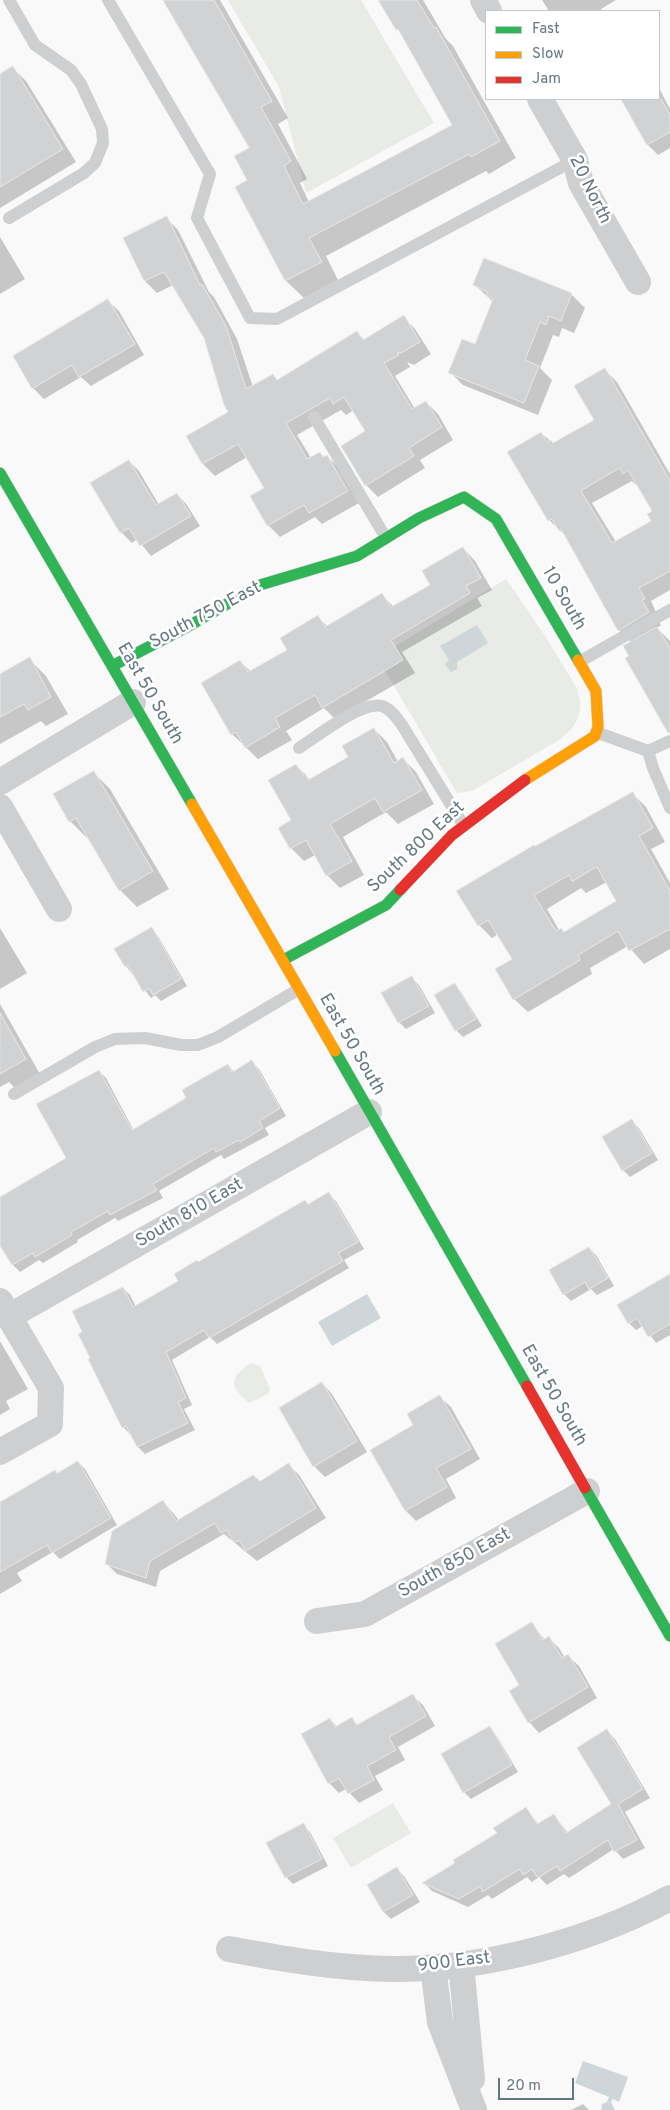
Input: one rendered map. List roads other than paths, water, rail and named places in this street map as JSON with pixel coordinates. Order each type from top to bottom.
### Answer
[{"type":"main road","name":"East 50 South","points":[[0,473],[283,960],[670,1636]]},
{"type":"main road","name":"South 750 East","points":[[112,666],[187,627],[260,585],[357,556],[419,518],[464,497]]},
{"type":"main road","name":"10 South","points":[[464,497],[496,519],[596,691],[596,734]]},
{"type":"main road","name":"South 800 East","points":[[283,960],[386,905],[452,835],[513,787],[596,734]]},
{"type":"street","name":"20 North","points":[[541,100],[575,160],[581,183],[638,282]]},
{"type":"street","points":[[0,782],[132,702]]},
{"type":"street","points":[[0,807],[59,909]]},
{"type":"street","name":"South 810 East","points":[[5,1308],[369,1112]]},
{"type":"street","points":[[0,1452],[50,1424],[51,1388],[5,1308]]},
{"type":"street","name":"South 850 East","points":[[317,1620],[365,1614],[587,1491]]},
{"type":"street","name":"900 East","points":[[229,1949],[294,1961],[343,1967],[391,1969],[461,1964],[506,1956],[583,1937],[623,1921],[670,1898]]},
{"type":"street","points":[[461,1964],[474,2110]]},
{"type":"street","points":[[433,1967],[440,2022],[474,2110]]},
{"type":"lane","points":[[9,0],[35,45],[71,70],[81,84],[102,129],[103,143],[95,163],[84,173],[9,218]]},
{"type":"lane","points":[[108,0],[210,174],[198,218],[250,318],[277,319],[575,160]]},
{"type":"lane","points":[[314,416],[386,538]]},
{"type":"lane","points":[[579,662],[670,610]]},
{"type":"lane","points":[[300,748],[356,712],[372,706],[383,706],[394,713],[464,826]]},
{"type":"lane","points":[[596,734],[648,750],[670,741]]},
{"type":"lane","points":[[648,750],[653,768],[670,808]]},
{"type":"lane","points":[[14,1094],[95,1047],[115,1039],[145,1038],[181,1045],[198,1045],[218,1037],[299,990]]}]
